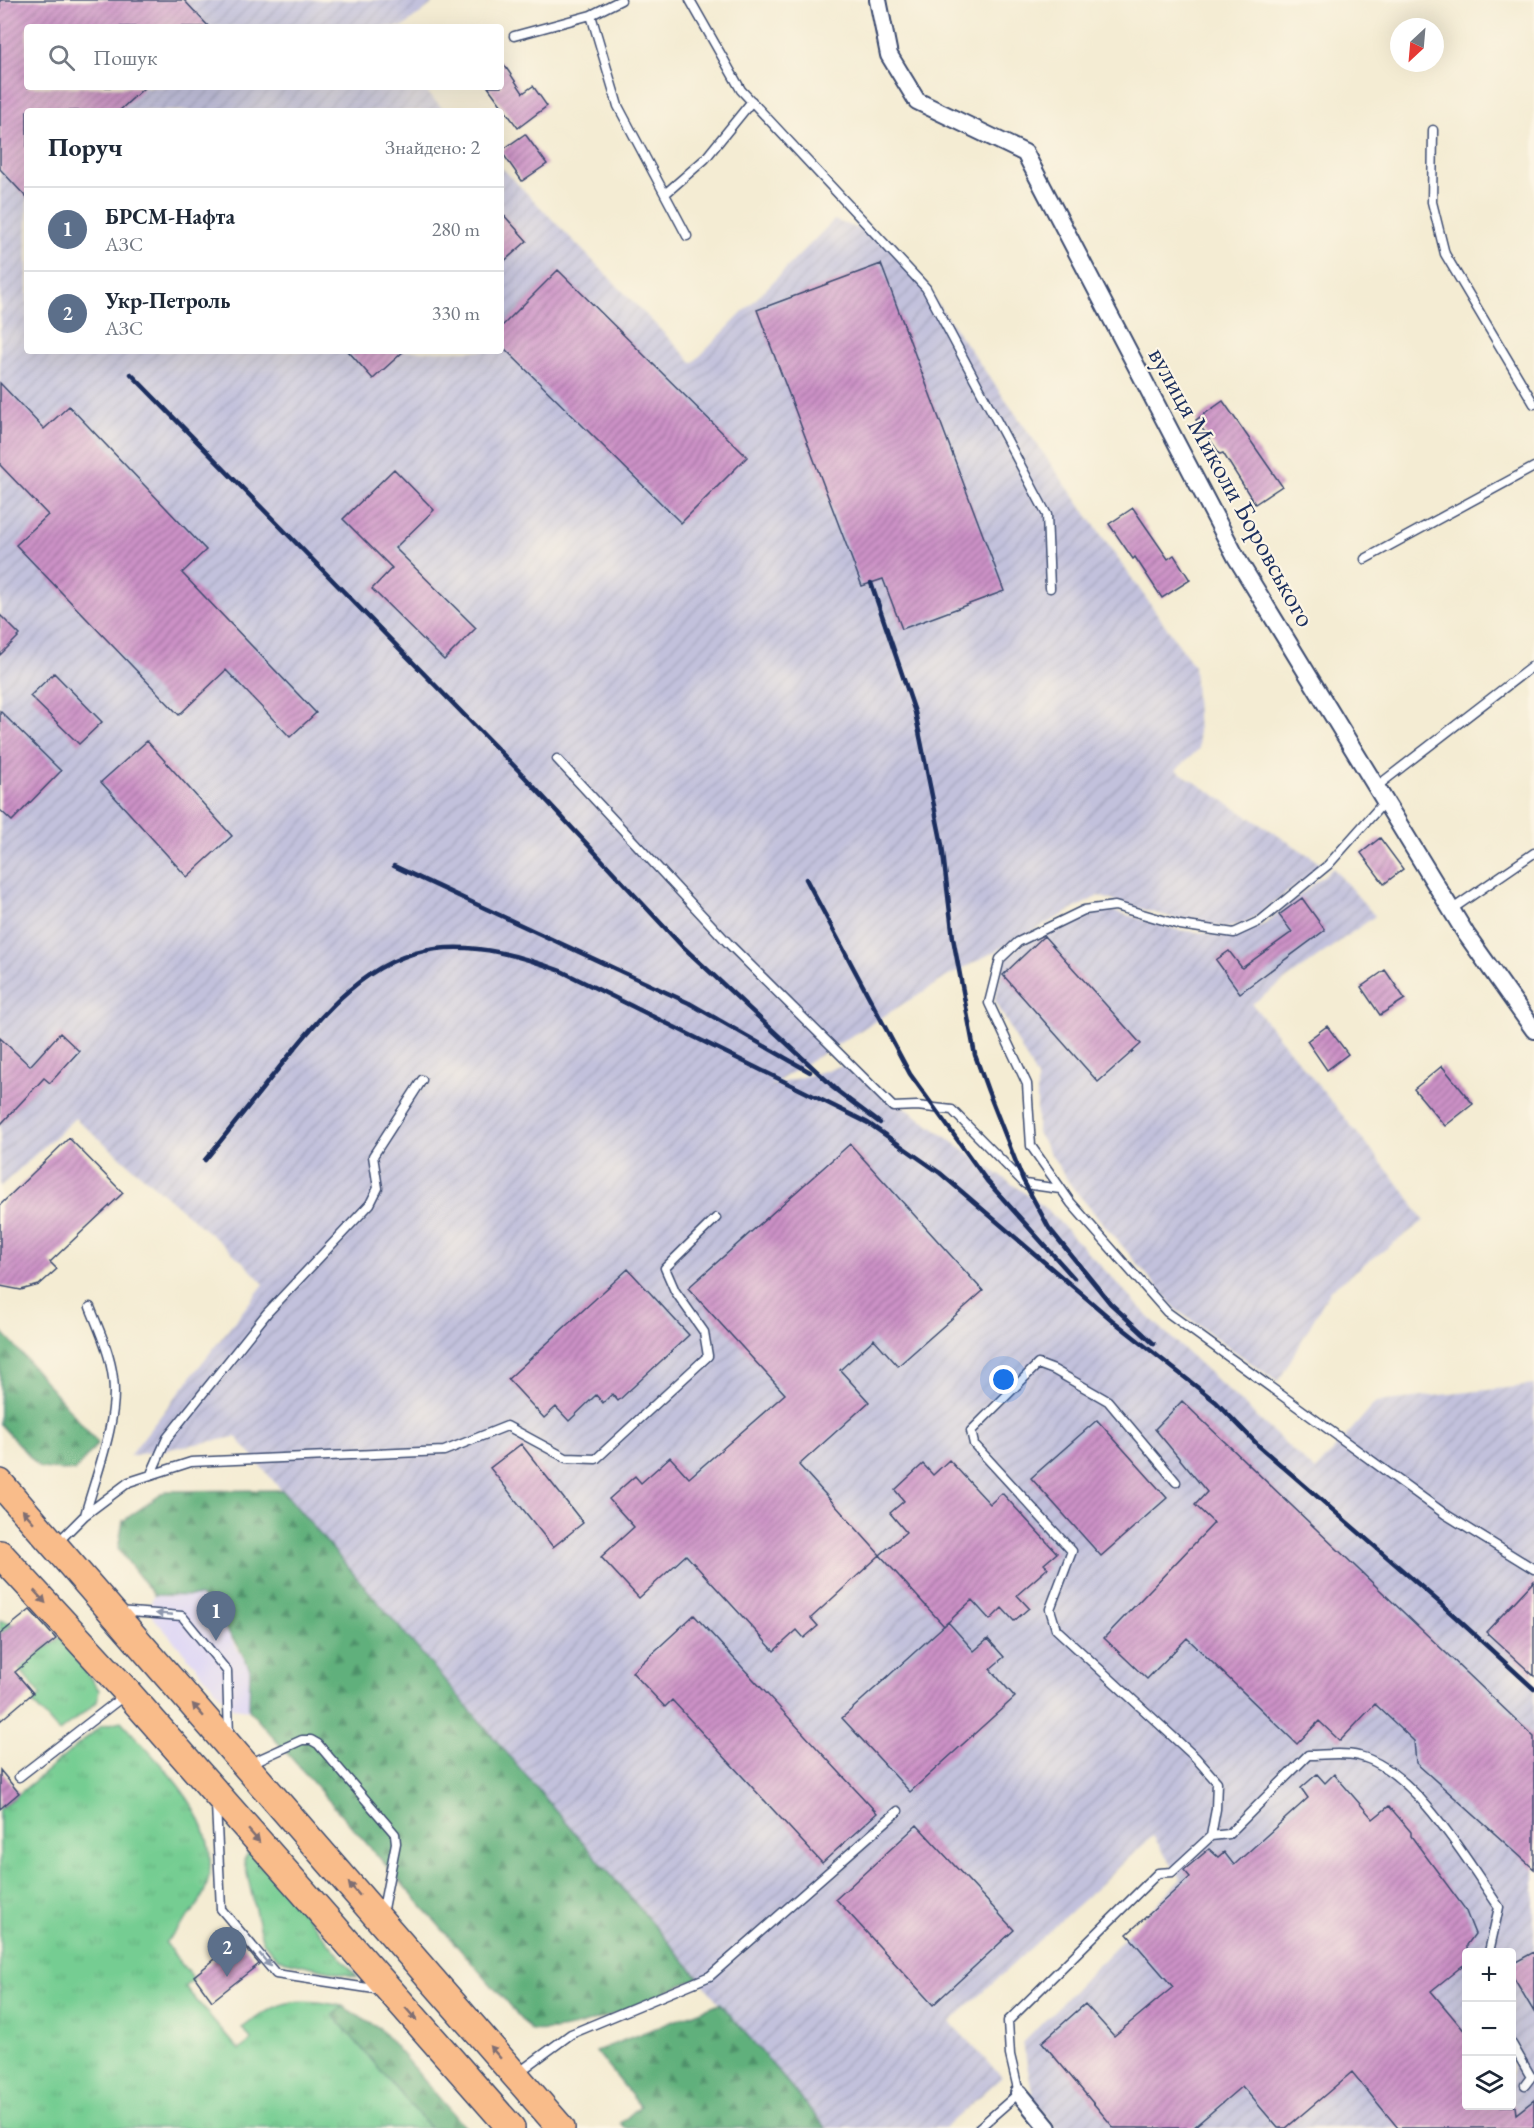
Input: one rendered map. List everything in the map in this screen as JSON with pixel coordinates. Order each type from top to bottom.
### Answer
[{"type":"main road","points":[[0,1483],[561,2128]]},
{"type":"main road","points":[[0,1554],[128,1693],[511,2128]]},
{"type":"street","name":"вулиця Миколи Боровського","points":[[878,0],[890,55],[917,101],[1025,153],[1236,557],[1451,910],[1534,1030]]},
{"type":"street","points":[[1019,2093],[1048,2128]]},
{"type":"lane","points":[[514,36],[591,15],[621,0]]},
{"type":"lane","points":[[690,0],[741,90],[926,288],[1047,515],[1050,588]]},
{"type":"lane","points":[[591,15],[618,106],[687,236]]},
{"type":"lane","points":[[665,194],[705,159],[752,101]]},
{"type":"lane","points":[[1433,130],[1432,202],[1446,254],[1534,404]]},
{"type":"lane","points":[[1365,559],[1534,466]]},
{"type":"lane","points":[[1534,665],[1380,794],[1328,866],[1260,921],[1234,933],[1180,926],[1115,906],[1084,910],[1018,942],[1000,959],[989,1003],[1028,1084],[1031,1146],[1060,1189],[1167,1312],[1444,1514],[1534,1569]]},
{"type":"lane","points":[[557,759],[728,943],[892,1107],[925,1106],[952,1110],[1025,1184],[1060,1189]]},
{"type":"lane","points":[[1451,910],[1534,853]]},
{"type":"lane","points":[[151,1474],[167,1438],[267,1313],[370,1204],[378,1188],[373,1156],[422,1080]]},
{"type":"lane","points":[[54,1546],[85,1515],[129,1482],[191,1462],[444,1451],[507,1426],[566,1458],[596,1459],[708,1356],[704,1332],[675,1291],[664,1268],[716,1218]]},
{"type":"lane","points":[[85,1515],[108,1434],[114,1380],[108,1354],[90,1307]]},
{"type":"lane","points":[[980,2128],[1019,2093],[1010,2055],[1008,2021],[1158,1873],[1172,1872],[1210,1836],[1216,1809],[1216,1782],[1195,1757],[1056,1629],[1050,1609],[1072,1551],[974,1444],[971,1431],[1038,1364],[1054,1370],[1108,1401],[1176,1482]]},
{"type":"lane","points":[[110,1610],[182,1616],[227,1671],[238,1755],[302,1740],[311,1740],[318,1744],[391,1826],[396,1843],[381,1920]]},
{"type":"lane","points":[[19,1777],[128,1693]]},
{"type":"lane","points":[[1210,1836],[1229,1834],[1308,1755],[1357,1755],[1384,1766],[1439,1818],[1499,1907],[1490,1948]]},
{"type":"lane","points":[[216,1792],[221,1909],[276,1974],[392,1992]]},
{"type":"lane","points":[[515,2075],[571,2034],[710,1976],[898,1810]]},
{"type":"lane","points":[[1516,2051],[1531,2077],[1525,2085]]},
{"type":"shaded area","points":[[0,0],[437,0],[407,24],[24,24],[24,90],[425,90],[442,108],[24,108],[24,354],[504,354],[504,170],[693,363],[834,220],[893,241],[1194,666],[1199,749],[1176,770],[1324,865],[1250,920],[1228,928],[1176,919],[1098,896],[947,977],[770,1086],[845,1065],[1047,1209],[1150,1318],[1315,1471],[1376,1402],[1534,1385],[1534,2128],[1056,2128],[1034,2101],[1023,2043],[1181,1879],[1153,1836],[950,2022],[1002,2077],[944,2128],[826,2128],[236,1437],[129,1456],[264,1284],[243,1262],[75,1118],[0,1187]]},
{"type":"shaded area","points":[[1333,868],[1375,916],[1252,1004],[1405,1192],[1424,1221],[1331,1289],[1278,1382],[1177,1310],[1072,1187],[1037,1133],[1037,1078],[995,1000],[1004,961],[1022,944],[1088,913],[1113,911],[1178,930],[1235,936],[1265,924]]},
{"type":"shaded area","points":[[154,1595],[200,1596],[215,1613],[250,1669],[249,1710],[232,1708],[152,1616],[151,1602]]},
{"type":"green space","points":[[0,1329],[98,1443],[75,1471],[40,1468],[0,1424]]},
{"type":"green space","points":[[282,1490],[699,1978],[593,2021],[572,2027],[531,2030],[249,1710],[250,1669],[237,1644],[201,1596],[154,1595],[118,1549],[123,1521],[166,1491]]},
{"type":"green space","points":[[0,1620],[12,1624],[37,1654],[61,1637],[99,1690],[97,1702],[59,1732],[33,1703],[41,1695],[0,1646]]},
{"type":"green space","points":[[121,1721],[174,1780],[190,1802],[203,1826],[209,1850],[209,1875],[200,1901],[165,1943],[194,1980],[185,1987],[239,2050],[252,2040],[242,2028],[278,2006],[300,2001],[342,2006],[334,2015],[430,2128],[0,2128],[0,1804],[3,1807],[101,1726]]},
{"type":"green space","points":[[249,1852],[254,1852],[357,1977],[278,1959],[262,1940],[244,1860]]},
{"type":"green space","points":[[720,2003],[826,2128],[625,2128],[621,2123],[640,2106],[596,2051]]},
{"type":"green space","points":[[342,2006],[381,2030],[465,2128],[430,2128],[333,2015]]},
{"type":"building","points":[[0,0],[184,0],[206,24],[24,24],[24,90],[142,90],[122,108],[24,108],[24,195],[0,169]]},
{"type":"building","points":[[504,64],[523,93],[533,86],[547,106],[518,128],[490,90],[504,90]]},
{"type":"building","points":[[525,134],[547,164],[522,181],[504,155],[504,149]]},
{"type":"building","points":[[504,215],[527,241],[504,261]]},
{"type":"building","points":[[881,264],[1004,591],[902,629],[883,579],[862,586],[757,310]]},
{"type":"building","points":[[558,270],[747,457],[681,523],[504,348],[504,324]]},
{"type":"building","points":[[351,354],[401,354],[373,379]]},
{"type":"building","points":[[0,383],[44,429],[69,406],[206,550],[182,573],[316,713],[290,737],[226,670],[179,715],[16,545],[48,515],[0,465]]},
{"type":"building","points":[[1223,401],[1282,486],[1255,504],[1223,453],[1220,454],[1196,420]]},
{"type":"building","points":[[394,469],[434,510],[395,548],[476,628],[444,660],[372,589],[392,568],[343,519]]},
{"type":"building","points":[[1133,508],[1168,559],[1174,555],[1190,580],[1162,598],[1135,557],[1133,559],[1109,524]]},
{"type":"building","points":[[0,615],[20,635],[0,655]]},
{"type":"building","points":[[54,673],[102,722],[79,744],[30,696]]},
{"type":"building","points":[[0,711],[61,771],[12,821],[0,810]]},
{"type":"building","points":[[147,741],[232,836],[187,877],[101,782]]},
{"type":"building","points":[[1380,838],[1403,869],[1384,884],[1361,853]]},
{"type":"building","points":[[1302,898],[1325,930],[1240,993],[1216,960],[1229,951],[1242,968],[1292,932],[1279,915]]},
{"type":"building","points":[[1044,936],[1141,1044],[1098,1082],[1003,975]]},
{"type":"building","points":[[1385,970],[1405,999],[1380,1015],[1361,987]]},
{"type":"building","points":[[1327,1026],[1348,1054],[1327,1070],[1307,1041]]},
{"type":"building","points":[[60,1033],[79,1051],[50,1083],[44,1078],[0,1125],[0,1038],[30,1066]]},
{"type":"building","points":[[1442,1066],[1473,1104],[1445,1126],[1414,1089]]},
{"type":"building","points":[[69,1138],[123,1193],[50,1262],[57,1269],[39,1285],[21,1290],[0,1286],[0,1205]]},
{"type":"building","points":[[850,1144],[983,1291],[898,1366],[874,1339],[840,1370],[869,1402],[799,1465],[880,1555],[811,1618],[818,1626],[804,1638],[797,1630],[774,1651],[686,1555],[639,1598],[601,1557],[634,1527],[609,1499],[635,1476],[641,1483],[670,1457],[689,1478],[785,1394],[688,1288]]},
{"type":"building","points":[[628,1269],[689,1335],[618,1401],[612,1394],[603,1403],[596,1395],[569,1421],[556,1407],[544,1418],[508,1379]]},
{"type":"building","points":[[1182,1401],[1534,1737],[1534,1869],[1416,1763],[1414,1741],[1375,1704],[1340,1741],[1319,1721],[1297,1744],[1187,1638],[1147,1679],[1104,1638],[1214,1523],[1195,1505],[1207,1492],[1155,1429]]},
{"type":"building","points":[[1097,1420],[1167,1498],[1101,1556],[1031,1478]]},
{"type":"building","points":[[521,1444],[583,1523],[553,1547],[490,1468]]},
{"type":"building","points":[[949,1460],[990,1504],[1002,1493],[1057,1553],[1044,1564],[1048,1568],[1017,1595],[1029,1608],[1014,1621],[1002,1608],[990,1620],[972,1600],[944,1626],[880,1555],[906,1532],[890,1513],[904,1501],[895,1490],[923,1464],[933,1475]]},
{"type":"building","points":[[1534,1581],[1534,1676],[1486,1632]]},
{"type":"building","points":[[30,1610],[56,1639],[15,1672],[33,1693],[0,1721],[0,1634]]},
{"type":"building","points":[[694,1615],[877,1813],[822,1863],[672,1700],[665,1707],[632,1672]]},
{"type":"building","points":[[948,1622],[974,1651],[988,1639],[1004,1657],[990,1669],[1015,1697],[910,1792],[842,1718]]},
{"type":"building","points":[[0,1770],[19,1793],[0,1809]]},
{"type":"building","points":[[1317,1774],[1325,1783],[1334,1774],[1373,1819],[1389,1806],[1411,1832],[1411,1836],[1465,1909],[1475,1934],[1467,1948],[1462,1948],[1462,1966],[1431,1991],[1462,2028],[1462,2110],[1516,2110],[1516,2114],[1534,2100],[1534,2128],[1398,2128],[1352,2072],[1286,2128],[1278,2128],[1242,2086],[1193,2128],[1114,2128],[1042,2042],[1085,2004],[1114,2036],[1173,1987],[1127,1934],[1190,1877],[1184,1870],[1209,1849],[1218,1857],[1224,1852],[1234,1865],[1308,1798],[1301,1788]]},
{"type":"building","points":[[917,1825],[1014,1930],[933,2005],[836,1899]]},
{"type":"building","points":[[239,1940],[259,1964],[212,2001],[194,1976]]},
{"type":"building","points":[[1534,1952],[1534,2012],[1516,1982],[1516,1962]]},
{"type":"railway","points":[[131,374],[521,773],[681,945],[838,1091]]},
{"type":"railway","points":[[871,583],[915,712],[942,845],[953,938],[975,1055],[988,1091],[1023,1180],[1049,1228],[1110,1303],[1154,1344]]},
{"type":"railway","points":[[394,866],[689,1003],[810,1072]]},
{"type":"railway","points":[[806,879],[910,1074],[987,1181],[1074,1278]]},
{"type":"railway","points":[[205,1160],[325,1014],[364,978],[386,965],[410,955],[436,949],[468,948],[500,952],[561,971],[868,1123],[940,1173],[1112,1320],[1216,1402],[1259,1446],[1439,1602],[1534,1689]]},
{"type":"railway","points":[[832,1087],[880,1123]]},
{"type":"place","name":"БРСМ-Нафта","points":[[216,1641]]},
{"type":"place","name":"Укр-Петроль","points":[[227,1977]]}]
